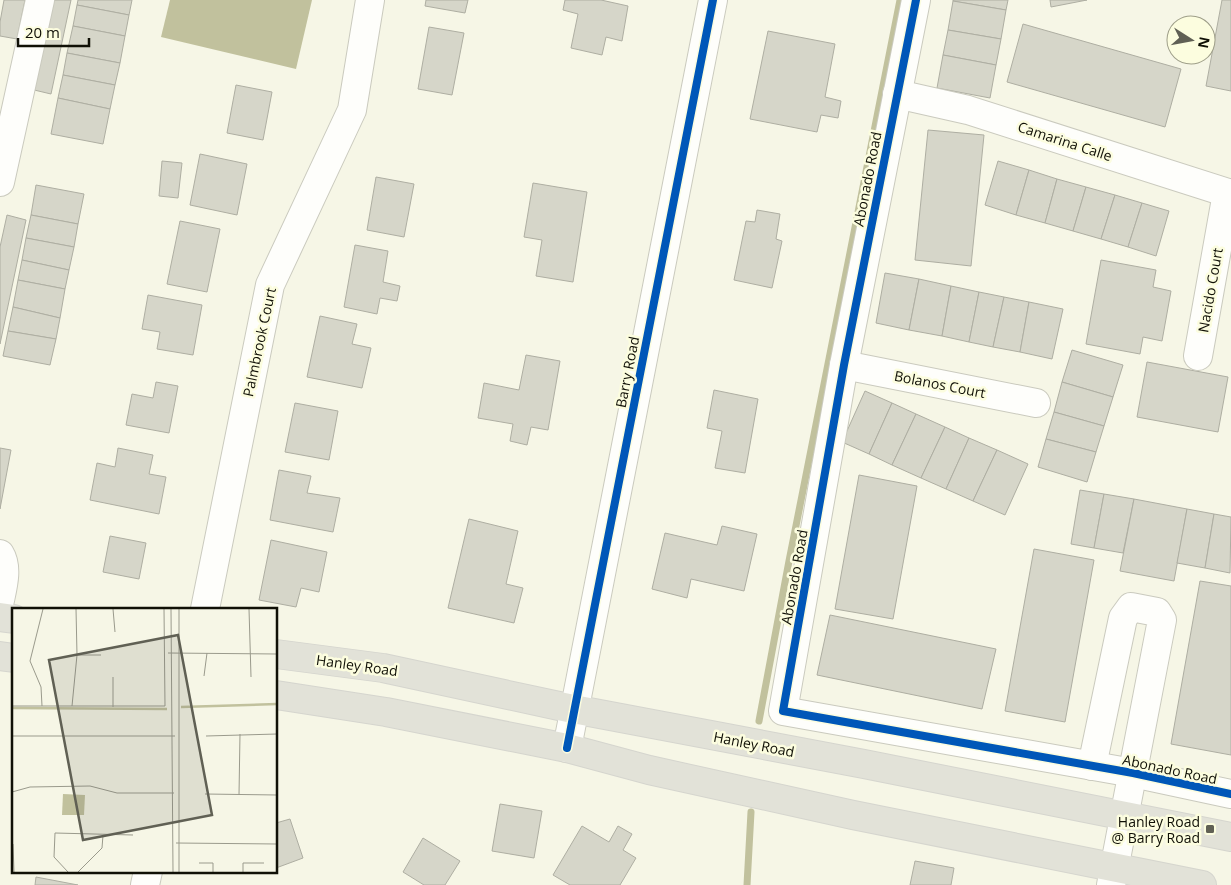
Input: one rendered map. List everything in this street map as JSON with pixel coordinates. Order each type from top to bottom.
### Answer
[{"type":"main road","name":"Hanley Road","points":[[278,654],[382,668],[573,709],[864,764],[1231,837]]},
{"type":"main road","points":[[278,695],[386,712],[567,748],[649,770],[854,815],[1113,876],[1202,885]]},
{"type":"street","points":[[0,182],[5,132],[40,0]]},
{"type":"street","name":"Palmbrook Court","points":[[205,608],[270,285],[352,110],[370,0]]},
{"type":"street","name":"Barry Road","points":[[567,748],[573,709],[713,0]]},
{"type":"street","name":"Abonado Road","points":[[916,0],[844,364],[783,711],[1092,766],[1231,794]]},
{"type":"street","name":"Camarina Calle","points":[[897,94],[968,110],[1229,194]]},
{"type":"street","name":"Nacido Court","points":[[1198,356],[1229,194]]},
{"type":"street","name":"Bolanos Court","points":[[844,364],[1036,403]]},
{"type":"street","points":[[0,554],[4,560],[4,584],[0,600]]},
{"type":"street","points":[[1092,766],[1123,618],[1131,607],[1157,612],[1162,620],[1134,774]]},
{"type":"street","name":"Abonado Road","points":[[1124,815],[1134,774]]},
{"type":"street","points":[[1113,876],[1124,815]]},
{"type":"street","points":[[144,885],[148,872]]},
{"type":"shaded area","points":[[170,0],[312,0],[296,69],[161,37]]},
{"type":"building","points":[[4,0],[25,0],[17,39],[0,36],[0,22]]},
{"type":"building","points":[[50,0],[71,0],[51,94],[30,89]]},
{"type":"building","points":[[78,0],[132,0],[129,15],[77,5]]},
{"type":"building","points":[[426,0],[468,0],[465,13],[425,6]]},
{"type":"building","points":[[565,0],[601,0],[628,6],[622,41],[606,37],[602,55],[571,48],[578,14],[563,10]]},
{"type":"building","points":[[953,0],[1008,0],[1006,10]]},
{"type":"building","points":[[1050,0],[1087,0],[1051,7]]},
{"type":"building","points":[[1222,0],[1231,0],[1231,91],[1206,86],[1210,65],[1216,65],[1216,32]]},
{"type":"building","points":[[953,1],[1006,10],[1001,39],[948,30]]},
{"type":"building","points":[[77,5],[129,15],[125,36],[73,26]]},
{"type":"building","points":[[1023,24],[1181,69],[1165,127],[1007,82]]},
{"type":"building","points":[[73,26],[125,36],[120,63],[67,53]]},
{"type":"building","points":[[429,27],[464,33],[452,95],[418,89]]},
{"type":"building","points":[[948,30],[1001,39],[996,65],[943,55]]},
{"type":"building","points":[[768,31],[835,44],[825,97],[841,101],[838,118],[821,115],[817,132],[750,119]]},
{"type":"building","points":[[67,53],[120,63],[115,85],[63,75]]},
{"type":"building","points":[[943,55],[996,65],[990,98],[937,88]]},
{"type":"building","points":[[63,75],[115,85],[110,109],[58,98]]},
{"type":"building","points":[[236,85],[272,92],[263,140],[227,133]]},
{"type":"building","points":[[58,98],[110,109],[103,144],[51,134]]},
{"type":"building","points":[[928,130],[984,135],[971,266],[915,260]]},
{"type":"building","points":[[200,154],[247,164],[237,215],[190,205]]},
{"type":"building","points":[[162,161],[182,163],[178,198],[159,196]]},
{"type":"building","points":[[998,161],[1029,170],[1016,215],[985,205]]},
{"type":"building","points":[[1029,170],[1057,179],[1045,223],[1016,215]]},
{"type":"building","points":[[376,177],[414,184],[404,237],[367,230]]},
{"type":"building","points":[[1057,179],[1086,187],[1073,231],[1045,223]]},
{"type":"building","points":[[533,183],[587,192],[573,282],[536,276],[542,240],[524,237]]},
{"type":"building","points":[[36,185],[84,194],[78,224],[31,215]]},
{"type":"building","points":[[1086,187],[1115,195],[1101,239],[1073,231]]},
{"type":"building","points":[[1115,195],[1142,203],[1128,247],[1101,239]]},
{"type":"building","points":[[1142,203],[1169,211],[1156,256],[1128,247]]},
{"type":"building","points":[[757,210],[780,214],[776,239],[782,241],[772,288],[734,280],[746,221],[755,222]]},
{"type":"building","points":[[7,215],[26,220],[0,344],[0,247]]},
{"type":"building","points":[[31,215],[78,224],[74,247],[26,238]]},
{"type":"building","points":[[180,221],[220,229],[207,292],[167,284]]},
{"type":"building","points":[[26,238],[74,247],[69,270],[22,260]]},
{"type":"building","points":[[355,245],[388,251],[383,282],[400,286],[397,301],[380,298],[377,314],[344,307]]},
{"type":"building","points":[[22,260],[69,270],[65,289],[18,280]]},
{"type":"building","points":[[1101,260],[1156,270],[1153,287],[1171,291],[1162,341],[1143,337],[1140,354],[1086,344]]},
{"type":"building","points":[[885,273],[919,279],[909,330],[876,323]]},
{"type":"building","points":[[919,279],[951,286],[942,336],[909,330]]},
{"type":"building","points":[[18,280],[65,289],[60,318],[13,307]]},
{"type":"building","points":[[951,286],[979,292],[969,342],[942,336]]},
{"type":"building","points":[[979,292],[1004,297],[993,347],[969,342]]},
{"type":"building","points":[[148,295],[202,305],[193,355],[157,349],[160,332],[142,329]]},
{"type":"building","points":[[1004,297],[1029,302],[1020,352],[993,347]]},
{"type":"building","points":[[1029,302],[1063,309],[1052,359],[1020,352]]},
{"type":"building","points":[[13,307],[60,318],[56,339],[8,331]]},
{"type":"building","points":[[320,316],[357,324],[352,344],[371,348],[362,388],[307,377]]},
{"type":"building","points":[[8,331],[56,339],[50,365],[3,356]]},
{"type":"building","points":[[1072,350],[1123,365],[1113,397],[1062,382]]},
{"type":"building","points":[[526,355],[560,361],[548,430],[531,427],[527,445],[510,441],[513,424],[478,418],[484,383],[519,390]]},
{"type":"building","points":[[1147,362],[1228,377],[1218,432],[1137,417]]},
{"type":"building","points":[[156,382],[178,386],[169,433],[126,425],[132,394],[153,398]]},
{"type":"building","points":[[1062,382],[1113,397],[1104,426],[1054,412]]},
{"type":"building","points":[[714,390],[758,399],[745,473],[715,468],[722,431],[707,428]]},
{"type":"building","points":[[865,391],[892,403],[869,454],[842,442]]},
{"type":"building","points":[[295,403],[338,411],[329,460],[285,452]]},
{"type":"building","points":[[892,403],[916,414],[892,465],[869,454]]},
{"type":"building","points":[[1054,412],[1104,426],[1096,452],[1046,439]]},
{"type":"building","points":[[916,414],[945,427],[921,478],[892,465]]},
{"type":"building","points":[[945,427],[969,438],[946,489],[921,478]]},
{"type":"building","points":[[969,438],[997,450],[973,501],[946,489]]},
{"type":"building","points":[[1046,439],[1096,452],[1087,482],[1038,467]]},
{"type":"building","points":[[0,448],[11,450],[0,509]]},
{"type":"building","points":[[118,448],[153,455],[149,474],[166,477],[159,514],[90,500],[97,463],[115,467]]},
{"type":"building","points":[[997,450],[1028,464],[1005,515],[973,501]]},
{"type":"building","points":[[279,470],[311,476],[307,493],[340,498],[333,532],[270,520]]},
{"type":"building","points":[[859,475],[917,486],[893,619],[835,609]]},
{"type":"building","points":[[1080,490],[1104,494],[1094,548],[1071,544]]},
{"type":"building","points":[[1104,494],[1134,499],[1123,553],[1094,548]]},
{"type":"building","points":[[1134,499],[1187,509],[1174,581],[1120,571]]},
{"type":"building","points":[[1187,509],[1214,514],[1205,568],[1177,563]]},
{"type":"building","points":[[1214,514],[1231,517],[1230,573],[1205,568]]},
{"type":"building","points":[[469,519],[518,531],[506,584],[523,588],[514,623],[448,608]]},
{"type":"building","points":[[722,526],[757,534],[744,591],[691,579],[687,598],[652,589],[665,533],[717,545]]},
{"type":"building","points":[[110,536],[146,543],[139,579],[103,572]]},
{"type":"building","points":[[271,540],[327,552],[319,592],[301,588],[296,607],[259,600]]},
{"type":"building","points":[[1034,549],[1094,560],[1065,722],[1005,711]]},
{"type":"building","points":[[1200,581],[1231,586],[1231,755],[1171,744]]},
{"type":"building","points":[[830,615],[996,649],[982,709],[817,675]]},
{"type":"building","points":[[500,804],[542,811],[534,858],[492,851]]},
{"type":"building","points":[[290,819],[303,858],[278,867],[278,822]]},
{"type":"building","points":[[582,826],[609,842],[618,826],[632,834],[623,850],[636,858],[620,885],[570,885],[553,875]]},
{"type":"building","points":[[423,838],[460,861],[445,885],[424,885],[403,872]]},
{"type":"building","points":[[915,861],[954,868],[951,885],[910,885]]},
{"type":"building","points":[[36,877],[78,885],[35,885]]},
{"type":"waterway","points":[[759,721],[900,0]]},
{"type":"waterway","points":[[747,885],[751,812]]},
{"type":"cycle path","points":[[567,748],[713,0]]},
{"type":"cycle path","points":[[916,0],[844,365],[783,711],[1133,773],[1231,794]]},
{"type":"place","name":"Hanley Road @ Barry Road","points":[[1210,829]]}]
